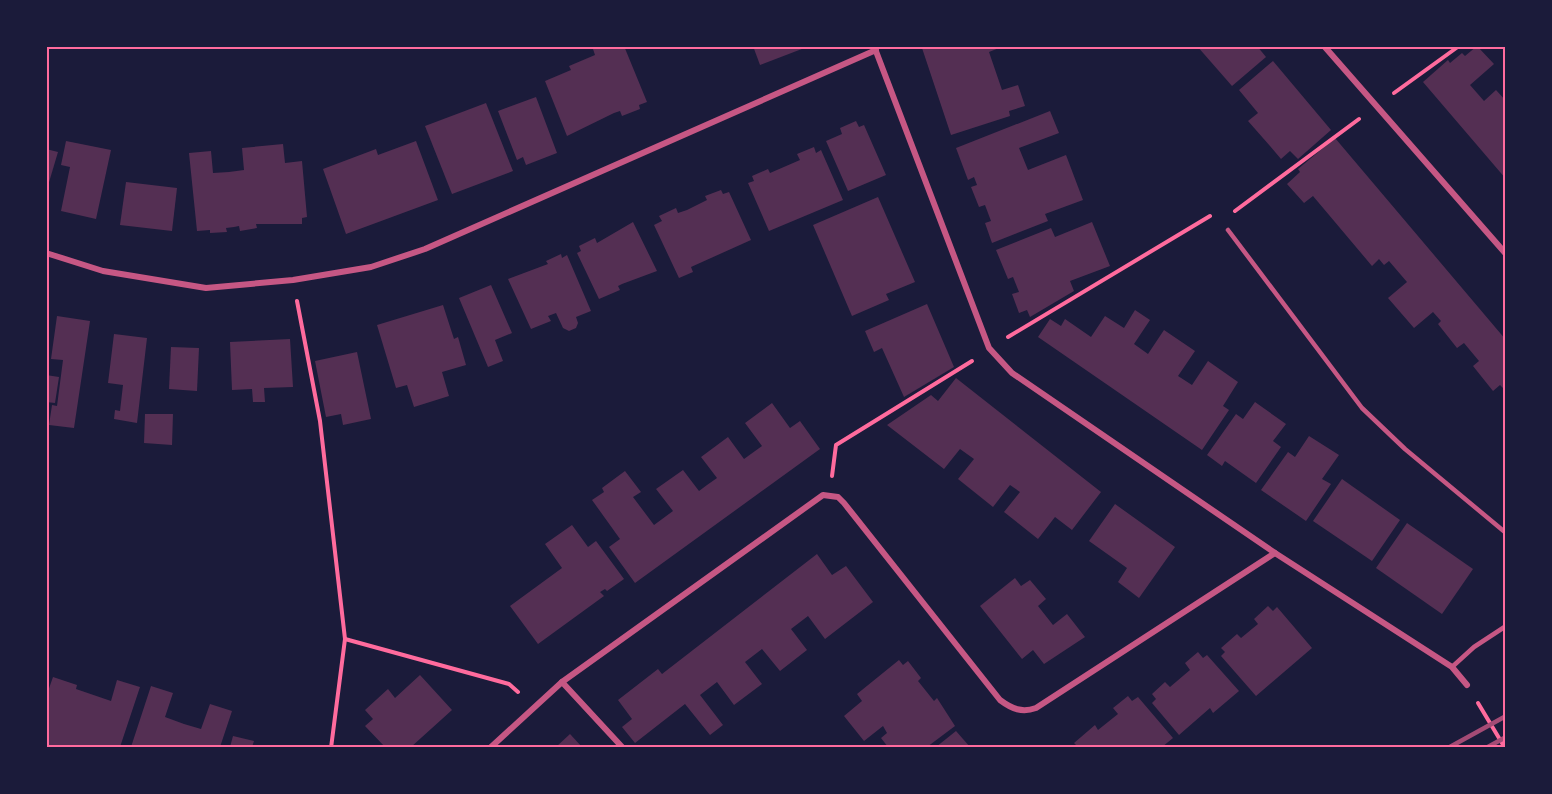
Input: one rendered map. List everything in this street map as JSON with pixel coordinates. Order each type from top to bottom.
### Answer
[{"type":"street","points":[[1324,46],[1506,254]]},
{"type":"street","points":[[46,254],[103,271],[206,288],[293,280],[371,267],[424,249],[875,48],[989,348],[1012,373],[1275,553],[1452,667],[1467,685]]},
{"type":"street","points":[[490,747],[562,681],[816,497],[831,494],[844,503],[1000,700],[1010,707],[1026,711],[1275,553]]},
{"type":"street","points":[[562,681],[623,747]]},
{"type":"lane","points":[[1228,230],[1362,408],[1405,449],[1506,533]]},
{"type":"lane","points":[[1452,667],[1474,647],[1506,626]]},
{"type":"path","points":[[1230,215],[1459,46]]},
{"type":"path","points":[[831,494],[836,445],[960,370],[989,348],[1214,214]]},
{"type":"path","points":[[293,280],[320,420],[345,639],[331,747]]},
{"type":"path","points":[[345,639],[509,684],[533,708]]},
{"type":"path","points":[[1467,685],[1505,747]]},
{"type":"building","points":[[592,46],[624,46],[647,102],[639,105],[640,109],[622,116],[620,111],[614,113],[567,136],[545,81],[571,70],[569,66],[595,55]]},
{"type":"building","points":[[753,46],[807,46],[807,47],[760,65]]},
{"type":"building","points":[[927,46],[1004,46],[989,52],[1002,90],[1018,85],[1025,106],[1009,111],[1010,116],[951,135],[922,48]]},
{"type":"building","points":[[1197,46],[1257,46],[1266,57],[1232,86]]},
{"type":"building","points":[[1477,46],[1494,64],[1470,85],[1484,101],[1496,90],[1506,101],[1506,179],[1423,82],[1448,60],[1450,63],[1462,53],[1465,56]]},
{"type":"building","points":[[1273,61],[1331,130],[1298,159],[1290,151],[1281,159],[1248,121],[1258,113],[1239,90]]},
{"type":"building","points":[[536,97],[557,153],[526,165],[523,157],[517,160],[498,111]]},
{"type":"building","points":[[486,103],[513,171],[452,194],[425,126]]},
{"type":"building","points":[[1050,111],[1059,133],[1019,148],[1028,170],[1066,155],[1083,200],[1045,214],[1048,221],[992,243],[985,223],[991,221],[985,205],[979,207],[971,187],[977,185],[974,177],[968,180],[956,148]]},
{"type":"building","points":[[856,121],[859,127],[864,125],[886,175],[848,191],[826,141],[842,134],[840,128]]},
{"type":"building","points":[[1335,138],[1506,340],[1506,391],[1500,385],[1493,391],[1473,366],[1479,361],[1464,343],[1457,348],[1438,324],[1441,321],[1433,312],[1414,328],[1388,298],[1407,282],[1389,261],[1384,265],[1379,259],[1372,266],[1313,196],[1304,203],[1287,184],[1300,172],[1298,169]]},
{"type":"building","points":[[66,141],[111,150],[96,219],[61,211],[70,167],[61,165]]},
{"type":"building","points":[[416,141],[438,200],[346,234],[323,169],[376,149],[378,155]]},
{"type":"building","points":[[283,144],[285,163],[302,161],[307,217],[302,218],[302,224],[256,224],[257,228],[240,231],[239,226],[226,228],[227,232],[197,231],[189,153],[211,151],[213,173],[229,172],[244,170],[242,148]]},
{"type":"building","points":[[814,147],[816,153],[821,150],[843,200],[769,231],[748,183],[754,181],[752,176],[768,169],[770,173],[800,160],[797,154]]},
{"type":"building","points":[[46,149],[58,152],[47,189],[46,189]]},
{"type":"building","points":[[126,182],[177,188],[172,231],[120,225]]},
{"type":"building","points":[[721,190],[723,194],[729,192],[751,240],[691,267],[693,272],[679,278],[654,225],[662,221],[659,216],[676,208],[678,213],[687,210],[707,200],[705,196]]},
{"type":"building","points":[[878,197],[915,282],[886,294],[889,300],[852,316],[813,225]]},
{"type":"building","points":[[633,222],[657,271],[622,284],[618,286],[620,290],[599,299],[577,253],[581,251],[579,246],[595,238],[597,243]]},
{"type":"building","points":[[1092,222],[1110,266],[1070,281],[1074,291],[1030,317],[1027,310],[1019,313],[1012,294],[1019,292],[1013,277],[1008,279],[996,250],[1051,228],[1055,237]]},
{"type":"building","points":[[561,254],[562,258],[567,255],[591,311],[576,317],[578,323],[576,328],[569,331],[563,328],[556,313],[548,316],[551,321],[531,329],[508,279],[548,264],[546,261]]},
{"type":"building","points":[[491,285],[512,333],[495,340],[503,361],[488,367],[459,298]]},
{"type":"building","points":[[927,304],[954,367],[904,397],[882,348],[874,352],[865,331]]},
{"type":"building","points":[[443,305],[454,339],[458,337],[466,365],[442,372],[449,396],[414,407],[407,385],[396,388],[377,325]]},
{"type":"building","points":[[1135,310],[1150,320],[1134,344],[1148,354],[1164,330],[1195,351],[1178,376],[1192,385],[1208,361],[1238,382],[1223,406],[1229,410],[1202,450],[1038,337],[1050,319],[1061,326],[1065,319],[1091,337],[1105,316],[1124,328]]},
{"type":"building","points":[[57,316],[90,321],[74,428],[49,425],[52,405],[57,406],[63,360],[51,359]]},
{"type":"building","points":[[114,334],[147,338],[137,423],[114,419],[115,410],[120,411],[123,385],[108,383]]},
{"type":"building","points":[[290,339],[293,387],[264,388],[265,402],[253,402],[252,389],[232,390],[230,342]]},
{"type":"building","points":[[171,347],[199,348],[197,391],[169,389]]},
{"type":"building","points":[[357,352],[371,419],[343,425],[341,414],[326,417],[315,361]]},
{"type":"building","points":[[46,375],[59,377],[55,403],[46,402]]},
{"type":"building","points":[[956,378],[1101,492],[1072,530],[1055,517],[1038,539],[1004,512],[1020,492],[1010,485],[993,507],[958,479],[974,459],[960,449],[944,469],[887,425],[931,395],[938,401]]},
{"type":"building","points":[[1255,402],[1286,424],[1273,441],[1281,447],[1256,483],[1225,461],[1222,466],[1207,455],[1236,414],[1243,419]]},
{"type":"building","points":[[772,403],[790,428],[800,421],[820,449],[635,583],[609,547],[620,539],[592,500],[604,492],[602,488],[625,471],[641,492],[633,497],[654,525],[673,511],[656,489],[683,470],[699,491],[717,478],[701,457],[728,437],[744,459],[762,446],[745,423]]},
{"type":"building","points":[[145,414],[173,414],[172,445],[144,443]]},
{"type":"building","points":[[1309,436],[1339,455],[1322,479],[1331,484],[1306,521],[1261,490],[1288,452],[1295,457]]},
{"type":"building","points":[[1342,479],[1400,520],[1372,561],[1313,521]]},
{"type":"building","points":[[1115,504],[1175,547],[1139,598],[1118,582],[1127,568],[1089,541]]},
{"type":"building","points":[[1407,523],[1473,569],[1442,614],[1376,568]]},
{"type":"building","points":[[572,525],[588,547],[596,541],[624,579],[607,591],[605,589],[600,592],[604,596],[538,644],[510,606],[562,568],[545,544]]},
{"type":"building","points":[[817,554],[832,575],[846,566],[873,602],[825,639],[808,616],[791,629],[807,650],[780,671],[762,649],[745,662],[762,684],[734,705],[717,682],[700,695],[723,725],[710,735],[685,704],[635,743],[622,727],[632,719],[618,700],[658,669],[662,674]]},
{"type":"building","points":[[1015,578],[1021,586],[1030,580],[1046,599],[1038,606],[1053,625],[1067,614],[1085,637],[1044,664],[1033,650],[1022,659],[980,606]]},
{"type":"building","points":[[1268,606],[1273,611],[1277,607],[1312,648],[1256,696],[1221,656],[1225,652],[1221,648],[1237,634],[1241,638],[1258,624],[1254,619]]},
{"type":"building","points":[[1198,652],[1203,658],[1207,655],[1239,691],[1213,713],[1210,708],[1179,735],[1152,703],[1156,699],[1152,694],[1165,682],[1170,687],[1190,670],[1185,663]]},
{"type":"building","points":[[899,660],[903,665],[908,661],[921,678],[918,681],[934,701],[937,698],[955,726],[927,747],[888,747],[881,738],[887,733],[883,726],[864,741],[844,716],[862,701],[857,694]]},
{"type":"building","points":[[420,675],[452,710],[411,747],[385,747],[365,726],[373,719],[365,710],[388,689],[395,698]]},
{"type":"building","points":[[53,677],[77,685],[76,689],[111,701],[117,680],[140,687],[120,747],[46,747],[46,697]]},
{"type":"building","points":[[151,686],[173,693],[165,717],[184,724],[201,729],[210,704],[232,711],[220,747],[131,747]]},
{"type":"building","points":[[1128,696],[1132,701],[1138,697],[1173,738],[1162,747],[1078,747],[1074,743],[1095,725],[1098,730],[1118,714],[1113,708]]},
{"type":"building","points":[[956,731],[970,747],[936,747]]},
{"type":"building","points":[[570,734],[582,747],[556,747]]},
{"type":"building","points":[[233,736],[254,741],[252,747],[230,747]]},
{"type":"railway","points":[[1448,748],[1506,716]]},
{"type":"railway","points":[[1486,748],[1506,737]]}]
